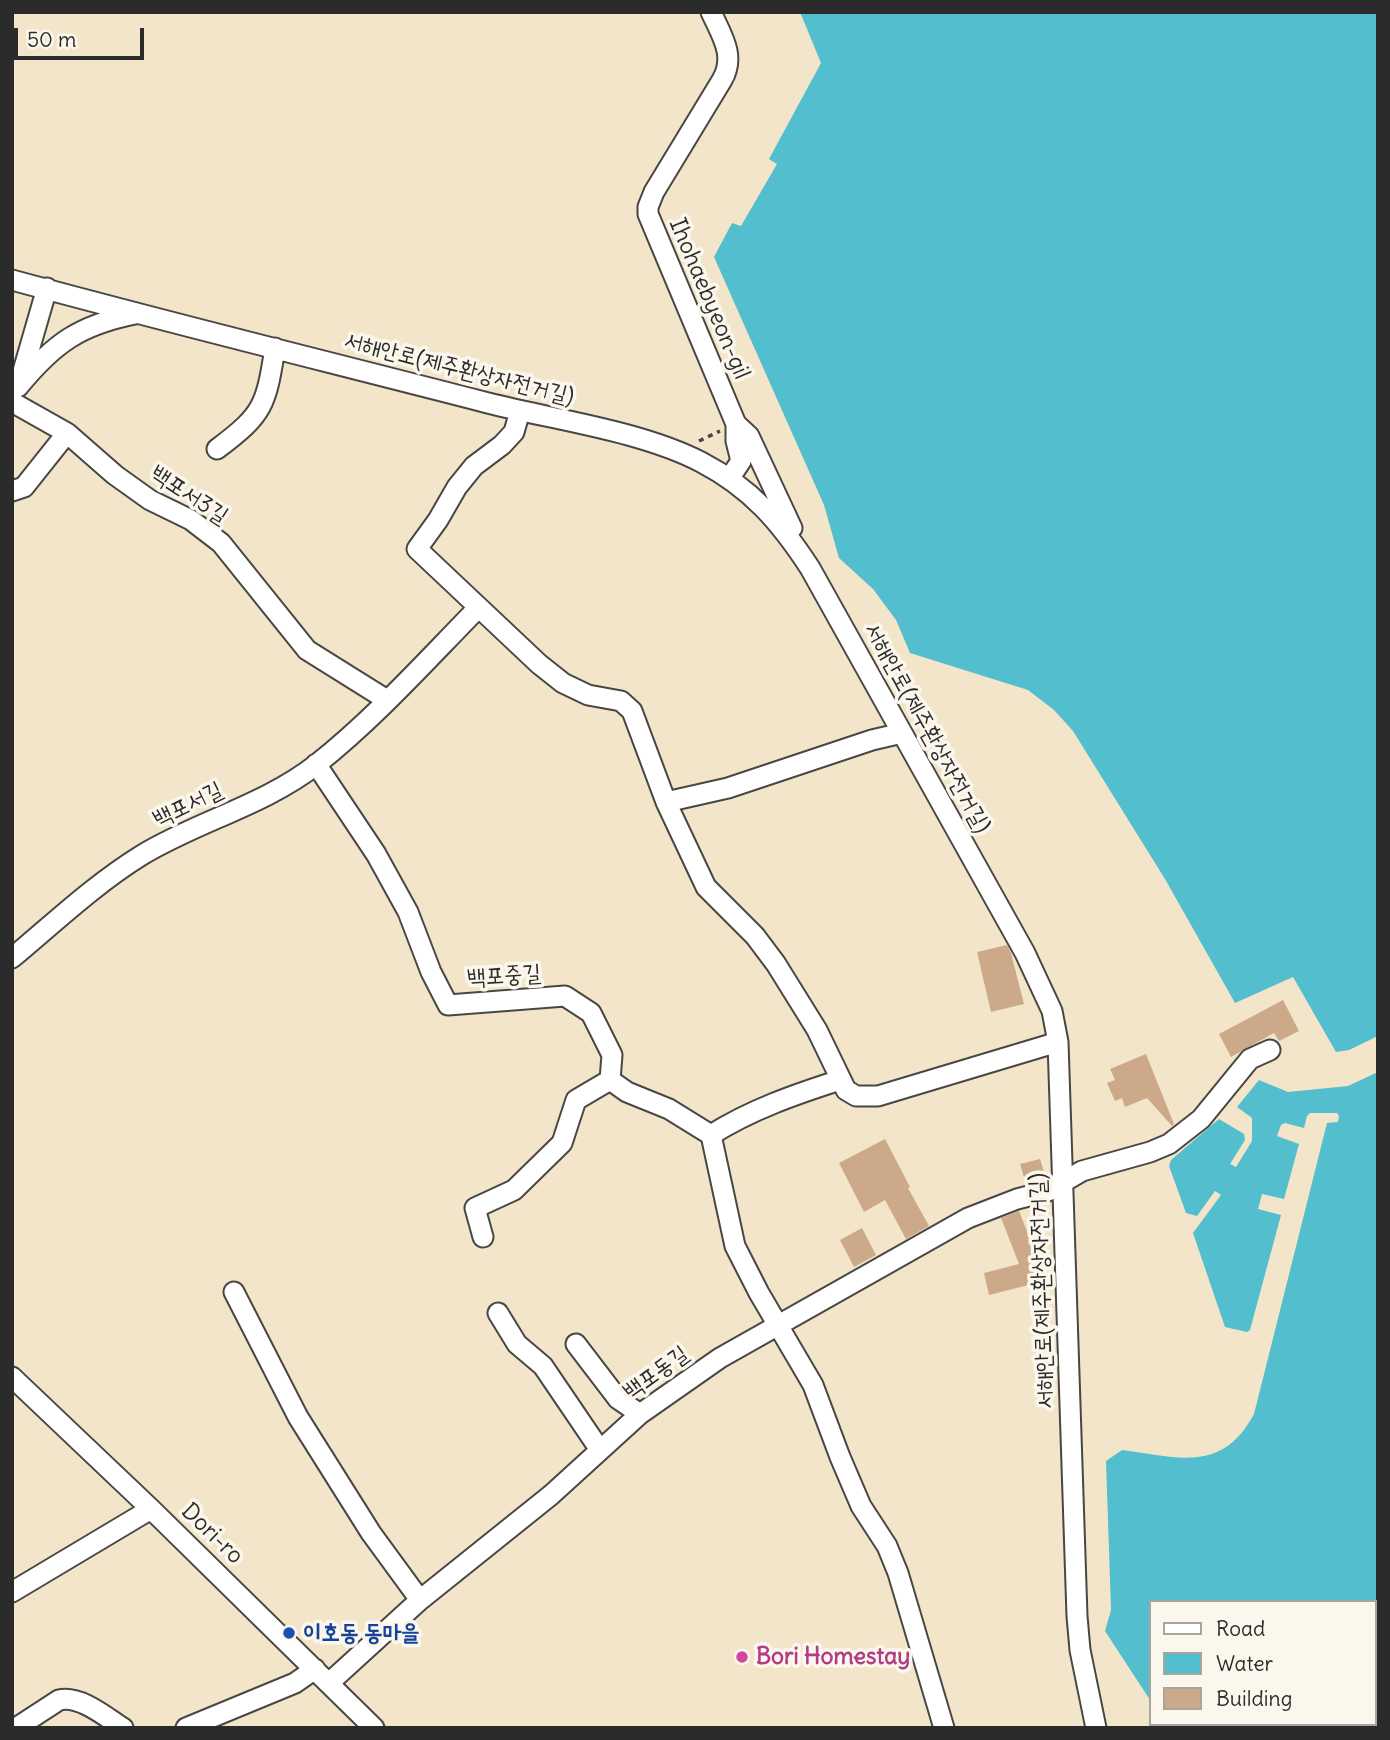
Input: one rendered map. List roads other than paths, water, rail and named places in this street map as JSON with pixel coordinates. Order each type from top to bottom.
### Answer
[{"type":"street","name":"Ihohaebyeon-gil","points":[[711,12],[728,50],[729,66],[654,192],[648,214],[736,424],[749,436],[810,568]]},
{"type":"street","name":"서해안로(제주환상자전거길)","points":[[12,279],[520,411],[650,442],[680,452],[729,479],[768,511],[786,530],[810,568],[1031,965],[1052,1011],[1058,1042],[1077,1616],[1080,1650],[1096,1728]]},
{"type":"street","points":[[14,400],[47,288]]},
{"type":"street","points":[[14,400],[39,361],[65,339],[94,324],[140,313]]},
{"type":"street","points":[[217,449],[258,414],[269,390],[275,348]]},
{"type":"street","name":"백포서3길","points":[[14,400],[67,433],[115,475],[150,500],[191,520],[221,543],[307,650],[387,700]]},
{"type":"street","points":[[520,411],[514,432],[502,445],[474,466],[457,486],[438,520],[417,549],[539,664],[563,683],[576,691],[621,701],[632,711],[666,802],[706,887],[755,936],[776,964],[817,1030],[846,1090],[856,1096],[878,1096],[1058,1042]]},
{"type":"street","points":[[729,479],[740,461],[736,424]]},
{"type":"street","points":[[12,491],[24,487],[67,433]]},
{"type":"street","name":"백포서길","points":[[12,958],[111,876],[144,854],[274,791],[316,764],[387,700],[478,608]]},
{"type":"street","points":[[666,802],[728,788],[872,740],[902,733]]},
{"type":"street","name":"백포중길","points":[[316,764],[376,854],[408,912],[431,972],[448,1005],[565,996],[591,1013],[612,1055],[610,1080]]},
{"type":"street","name":"백포동길","points":[[329,1683],[420,1600],[551,1495],[640,1413],[720,1358],[968,1218],[1017,1199],[1048,1191],[1082,1171],[1169,1144],[1201,1119],[1250,1059],[1270,1050]]},
{"type":"street","points":[[483,1237],[475,1208],[514,1190],[562,1143],[576,1100],[610,1080],[627,1092],[669,1109],[711,1135],[735,1246],[813,1385],[861,1506],[887,1546],[898,1573],[944,1728]]},
{"type":"street","points":[[711,1135],[767,1107],[840,1080]]},
{"type":"street","points":[[234,1293],[298,1417],[371,1533],[420,1600]]},
{"type":"street","points":[[498,1313],[517,1344],[543,1366],[600,1450]]},
{"type":"street","points":[[576,1344],[618,1399],[640,1413]]},
{"type":"street","name":"Dori-ro","points":[[12,1377],[374,1728]]},
{"type":"street","points":[[12,1592],[151,1509]]},
{"type":"street","points":[[186,1728],[295,1683],[315,1669]]},
{"type":"street","points":[[16,1728],[60,1700],[68,1699],[92,1709],[123,1728]]},
{"type":"water","points":[[800,12],[1378,12],[1378,1036],[1349,1050],[1336,1052],[1293,977],[1235,1003],[1165,879],[1073,731],[1054,710],[1028,690],[910,653],[896,620],[873,589],[839,558],[824,505],[714,257],[732,223],[741,226],[777,164],[769,159],[821,63]]},
{"type":"water","points":[[1378,1072],[1378,1728],[1169,1728],[1168,1726],[1376,1726],[1376,1600],[1148,1600],[1148,1697],[1105,1631],[1111,1610],[1106,1461],[1122,1450],[1180,1458],[1213,1454],[1228,1446],[1254,1414],[1327,1123],[1338,1122],[1339,1116],[1337,1113],[1310,1113],[1304,1128],[1285,1123],[1281,1125],[1277,1136],[1299,1144],[1284,1199],[1262,1194],[1258,1209],[1281,1215],[1250,1330],[1247,1332],[1225,1327],[1193,1233],[1221,1195],[1215,1191],[1197,1216],[1186,1213],[1169,1166],[1171,1160],[1219,1119],[1244,1134],[1245,1140],[1230,1164],[1236,1167],[1252,1141],[1252,1118],[1237,1107],[1259,1080],[1288,1092],[1348,1086]]},
{"type":"place","name":"이호동 동마을","points":[[289,1633]]},
{"type":"place","name":"Bori Homestay","points":[[742,1657]]}]
